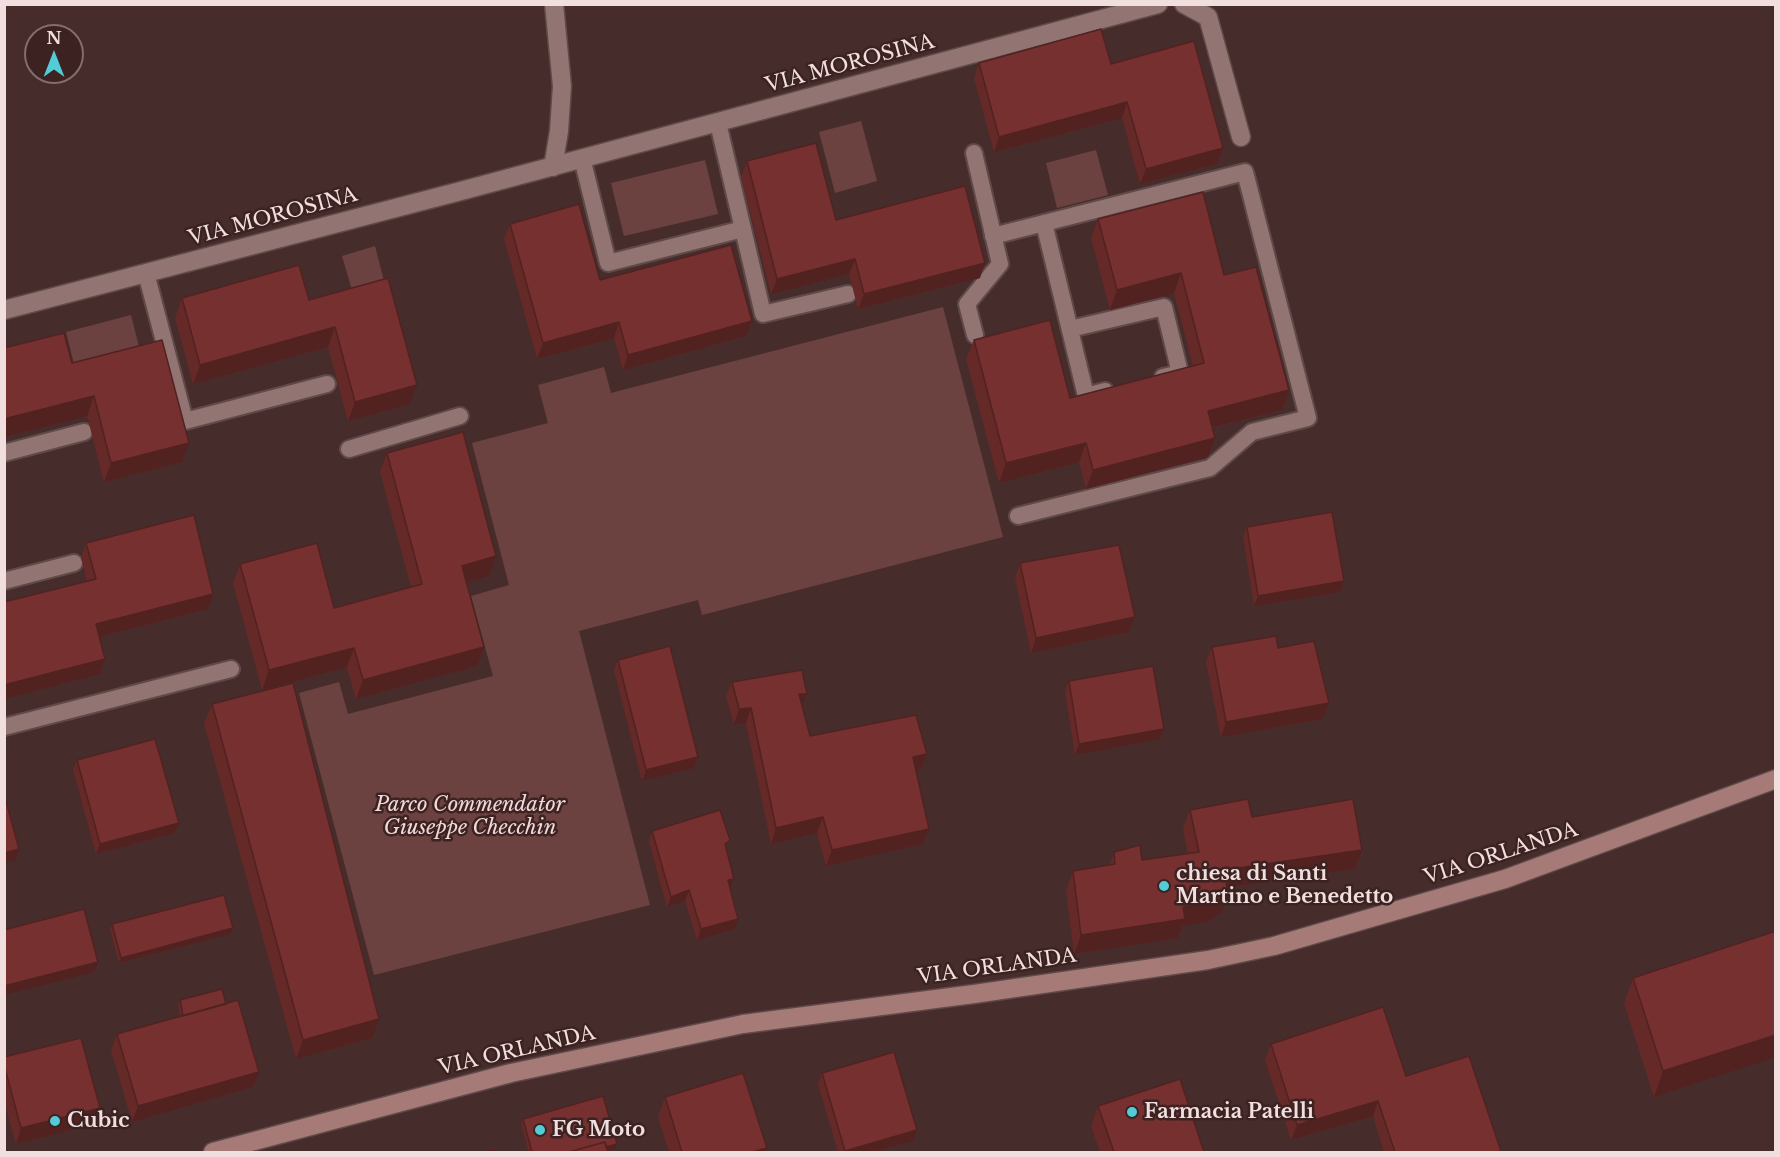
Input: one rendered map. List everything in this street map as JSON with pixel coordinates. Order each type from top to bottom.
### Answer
[{"type":"main road","name":"VIA ORLANDA","points":[[213,1152],[511,1072],[743,1024],[975,994],[1208,960],[1274,946],[1505,879],[1776,779]]},
{"type":"street","points":[[553,166],[559,131],[562,86],[554,4]]},
{"type":"street","name":"VIA MOROSINA","points":[[4,310],[582,159],[1158,4]]},
{"type":"street","points":[[1184,4],[1208,17],[1241,137]]},
{"type":"lane","points":[[717,123],[763,314],[848,294]]},
{"type":"lane","points":[[974,153],[1000,264],[967,304],[975,335]]},
{"type":"lane","points":[[582,159],[608,263],[743,229]]},
{"type":"lane","points":[[993,236],[1245,172],[1308,418],[1252,432],[1210,468],[1018,516]]},
{"type":"lane","points":[[1044,223],[1086,396],[1117,388]]},
{"type":"lane","points":[[146,273],[185,421],[327,384]]},
{"type":"lane","points":[[1070,329],[1164,307],[1180,373],[1149,380]]},
{"type":"lane","points":[[349,449],[460,416]]},
{"type":"lane","points":[[4,453],[84,432]]},
{"type":"lane","points":[[4,581],[74,563]]},
{"type":"lane","points":[[4,727],[231,669]]},
{"type":"green space","points":[[861,121],[877,181],[835,193],[819,132]]},
{"type":"green space","points":[[1096,150],[1108,195],[1057,208],[1046,163]]},
{"type":"green space","points":[[705,160],[718,214],[624,236],[611,183]]},
{"type":"green space","points":[[375,246],[384,281],[352,290],[342,256]]},
{"type":"green space","name":"Parco Commendator Giuseppe Checchin","points":[[943,307],[1003,537],[702,615],[698,600],[579,631],[650,905],[374,975],[299,693],[339,682],[348,714],[493,676],[471,596],[509,585],[472,443],[548,423],[538,385],[604,367],[611,393]]},
{"type":"green space","points":[[131,315],[140,351],[75,368],[66,332]]},
{"type":"building","points":[[1101,29],[1111,64],[1194,41],[1223,148],[1146,169],[1127,102],[999,137],[979,63]]},
{"type":"building","points":[[816,143],[836,220],[965,186],[985,263],[864,294],[855,259],[777,279],[747,161]]},
{"type":"building","points":[[1203,192],[1224,275],[1256,267],[1289,390],[1208,411],[1215,438],[1093,470],[1086,443],[1006,463],[974,340],[1050,320],[1070,398],[1204,363],[1181,273],[1117,290],[1098,219]]},
{"type":"building","points":[[579,204],[600,280],[731,245],[752,321],[628,355],[619,322],[543,343],[510,224]]},
{"type":"building","points":[[299,265],[309,300],[388,278],[417,385],[355,402],[335,327],[200,365],[182,298]]},
{"type":"building","points":[[64,333],[72,363],[162,340],[189,443],[111,463],[94,396],[4,419],[4,348]]},
{"type":"building","points":[[463,432],[496,556],[462,566],[484,647],[363,680],[354,648],[269,670],[240,564],[317,543],[334,608],[422,584],[387,453]]},
{"type":"building","points":[[1332,512],[1344,581],[1258,596],[1247,527]]},
{"type":"building","points":[[194,515],[213,594],[96,624],[105,659],[4,685],[4,602],[96,579],[86,543]]},
{"type":"building","points":[[1119,545],[1135,617],[1036,638],[1020,563]]},
{"type":"building","points":[[1276,636],[1278,648],[1314,641],[1329,703],[1226,722],[1212,647]]},
{"type":"building","points":[[670,646],[698,757],[646,770],[618,660]]},
{"type":"building","points":[[1153,666],[1164,729],[1079,744],[1069,681]]},
{"type":"building","points":[[802,670],[807,694],[799,694],[810,736],[916,715],[927,754],[913,757],[929,829],[832,850],[823,817],[776,828],[751,708],[739,709],[732,682]]},
{"type":"building","points":[[293,683],[379,1019],[303,1040],[212,704]]},
{"type":"building","points":[[155,739],[179,823],[100,844],[77,760]]},
{"type":"building","points":[[4,794],[19,849],[4,853]]},
{"type":"building","name":"chiesa di Santi Martino e Benedetto","points":[[1248,799],[1252,817],[1353,799],[1362,850],[1224,870],[1228,893],[1214,903],[1183,907],[1185,919],[1081,935],[1073,871],[1115,864],[1114,852],[1140,845],[1142,860],[1199,852],[1190,810]]},
{"type":"building","points":[[720,810],[730,840],[725,844],[734,879],[728,880],[738,919],[701,929],[689,890],[671,897],[652,831]]},
{"type":"building","points":[[224,895],[233,928],[121,958],[112,924]]},
{"type":"building","points":[[84,909],[98,962],[4,986],[4,930]]},
{"type":"building","points":[[1776,931],[1776,1035],[1663,1071],[1633,978]]},
{"type":"building","points":[[222,989],[226,1004],[183,1016],[180,1000]]},
{"type":"building","points":[[238,1000],[259,1072],[138,1106],[117,1034]]},
{"type":"building","points":[[1383,1007],[1406,1076],[1469,1056],[1501,1151],[1395,1152],[1378,1101],[1297,1125],[1271,1044]]},
{"type":"building","points":[[81,1038],[100,1108],[21,1128],[4,1065],[4,1057]]},
{"type":"building","points":[[894,1052],[917,1130],[845,1151],[822,1073]]},
{"type":"building","points":[[743,1073],[767,1148],[752,1152],[682,1152],[665,1097]]},
{"type":"building","points":[[1180,1079],[1204,1152],[1114,1152],[1098,1106]]},
{"type":"building","points":[[603,1096],[617,1144],[606,1147],[605,1142],[569,1152],[532,1152],[523,1119]]},
{"type":"building","points":[[605,1142],[608,1152],[569,1152]]},
{"type":"place","name":"chiesa di Santi Martino e Benedetto","points":[[1164,886]]},
{"type":"place","name":"Farmacia Patelli","points":[[1132,1112]]},
{"type":"place","name":"Cubic","points":[[55,1121]]},
{"type":"place","name":"FG Moto","points":[[540,1130]]}]
